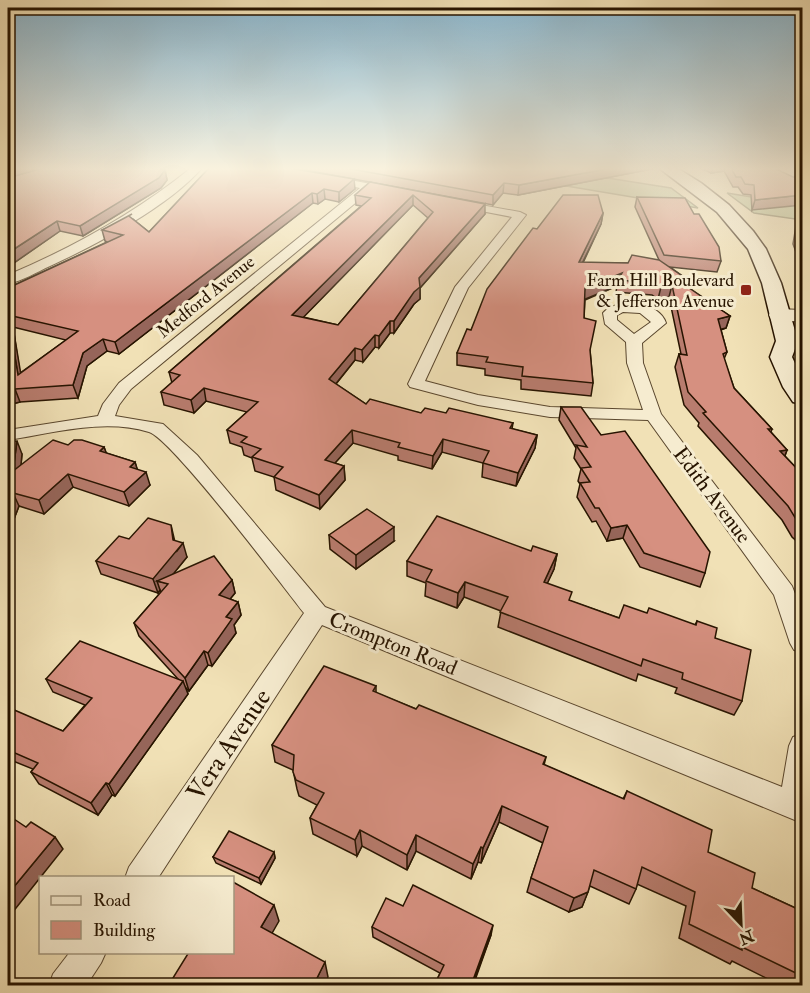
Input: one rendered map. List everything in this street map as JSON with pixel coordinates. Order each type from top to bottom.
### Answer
[{"type":"main road","points":[[727,214],[748,237],[765,265],[778,315],[797,345],[781,357],[802,397]]},
{"type":"street","points":[[8,280],[84,245],[135,214]]},
{"type":"street","name":"Medford Avenue","points":[[105,420],[111,404],[125,386],[335,214]]},
{"type":"street","points":[[516,214],[520,215],[462,287],[416,384],[478,400],[550,412],[653,415]]},
{"type":"street","points":[[778,315],[802,316]]},
{"type":"street","name":"Edith Avenue","points":[[634,341],[635,363],[653,415],[784,592],[802,644]]},
{"type":"street","name":"Crompton Road","points":[[8,435],[105,420],[156,428],[190,459],[317,613],[798,807]]},
{"type":"street","name":"Vera Avenue","points":[[141,876],[317,613]]},
{"type":"street","points":[[798,807],[802,746]]},
{"type":"street","points":[[65,986],[89,954]]},
{"type":"green space","points":[[763,214],[802,214],[802,220]]},
{"type":"building","points":[[8,214],[99,214],[80,226],[57,221],[8,253]]},
{"type":"building","points":[[131,214],[129,216],[149,232],[166,214],[284,214],[115,342],[103,339],[83,353],[73,385],[8,391],[8,315],[8,288],[123,235],[102,230]],"holes":[[[8,315],[78,331],[18,375]]]},
{"type":"building","points":[[352,214],[393,214],[292,315],[338,325],[431,214],[476,214],[419,278],[420,287],[394,321],[390,321],[379,336],[375,335],[362,350],[355,348],[329,379],[366,404],[370,399],[421,413],[425,408],[446,413],[449,408],[513,423],[510,428],[537,435],[518,473],[483,463],[489,451],[443,439],[433,456],[398,447],[400,443],[352,430],[325,460],[344,466],[319,495],[274,477],[283,467],[252,457],[261,449],[241,442],[247,437],[227,430],[258,402],[204,388],[191,400],[161,392],[180,375],[169,372]]},
{"type":"building","points":[[548,214],[602,214],[579,262],[628,263],[632,255],[659,260],[691,282],[682,283],[730,316],[718,319],[727,352],[723,354],[734,388],[772,429],[768,429],[787,450],[780,451],[802,474],[802,527],[788,506],[703,413],[706,412],[688,392],[679,354],[687,355],[672,285],[661,287],[655,283],[618,280],[622,273],[585,288],[584,318],[596,321],[590,350],[593,383],[522,376],[523,367],[486,362],[488,357],[457,353],[467,329],[471,330],[487,289],[533,228],[537,229]]},
{"type":"building","points":[[645,214],[699,214],[719,247],[721,261],[664,255]]},
{"type":"building","points":[[800,215],[802,216],[802,247],[797,233]]},
{"type":"building","points":[[561,407],[581,407],[601,435],[625,431],[710,552],[705,573],[644,553],[627,525],[611,528],[599,508],[595,508],[580,483],[590,482],[581,468],[591,467],[576,445],[587,447]]},
{"type":"building","points":[[53,440],[68,445],[74,440],[82,440],[104,447],[100,451],[135,462],[130,467],[146,472],[124,492],[68,474],[39,500],[13,493],[8,506],[8,442],[17,441],[13,471]]},
{"type":"building","points":[[367,509],[394,527],[356,555],[329,535]]},
{"type":"building","points":[[437,516],[531,551],[533,546],[557,554],[544,582],[572,592],[569,600],[619,618],[624,605],[647,613],[649,608],[696,625],[697,621],[717,628],[715,638],[751,650],[742,701],[682,679],[683,673],[643,659],[641,666],[500,612],[508,597],[465,582],[458,593],[426,581],[432,570],[407,561]]},
{"type":"building","points":[[148,518],[171,525],[173,540],[183,543],[153,579],[96,561],[119,536],[129,539]]},
{"type":"building","points":[[214,556],[232,580],[219,595],[238,602],[226,617],[232,619],[208,653],[204,651],[185,678],[134,623],[168,584],[157,581]]},
{"type":"building","points":[[80,641],[183,681],[109,784],[106,783],[91,803],[31,772],[38,763],[8,750],[8,714],[12,709],[63,731],[92,698],[46,679]]},
{"type":"building","points":[[324,666],[376,686],[373,691],[416,709],[419,705],[546,757],[543,764],[624,799],[627,791],[712,830],[708,852],[755,873],[752,888],[802,911],[802,976],[689,924],[695,892],[642,867],[636,889],[594,870],[588,892],[574,898],[531,878],[548,827],[502,806],[473,864],[416,835],[407,855],[360,830],[355,840],[310,818],[324,793],[296,780],[293,772],[294,755],[272,745]]},
{"type":"building","points":[[8,815],[26,827],[31,822],[55,837],[8,894]]},
{"type":"building","points":[[229,831],[274,852],[259,878],[213,857]]},
{"type":"building","points":[[234,883],[274,905],[261,927],[325,962],[313,986],[168,986],[188,954],[234,954]]},
{"type":"building","points":[[413,885],[493,925],[473,980],[470,979],[466,986],[434,986],[444,965],[372,927],[386,898],[403,906]]},
{"type":"place","name":"Farm Hill Boulevard & Jefferson Avenue","points":[[746,290]]}]
